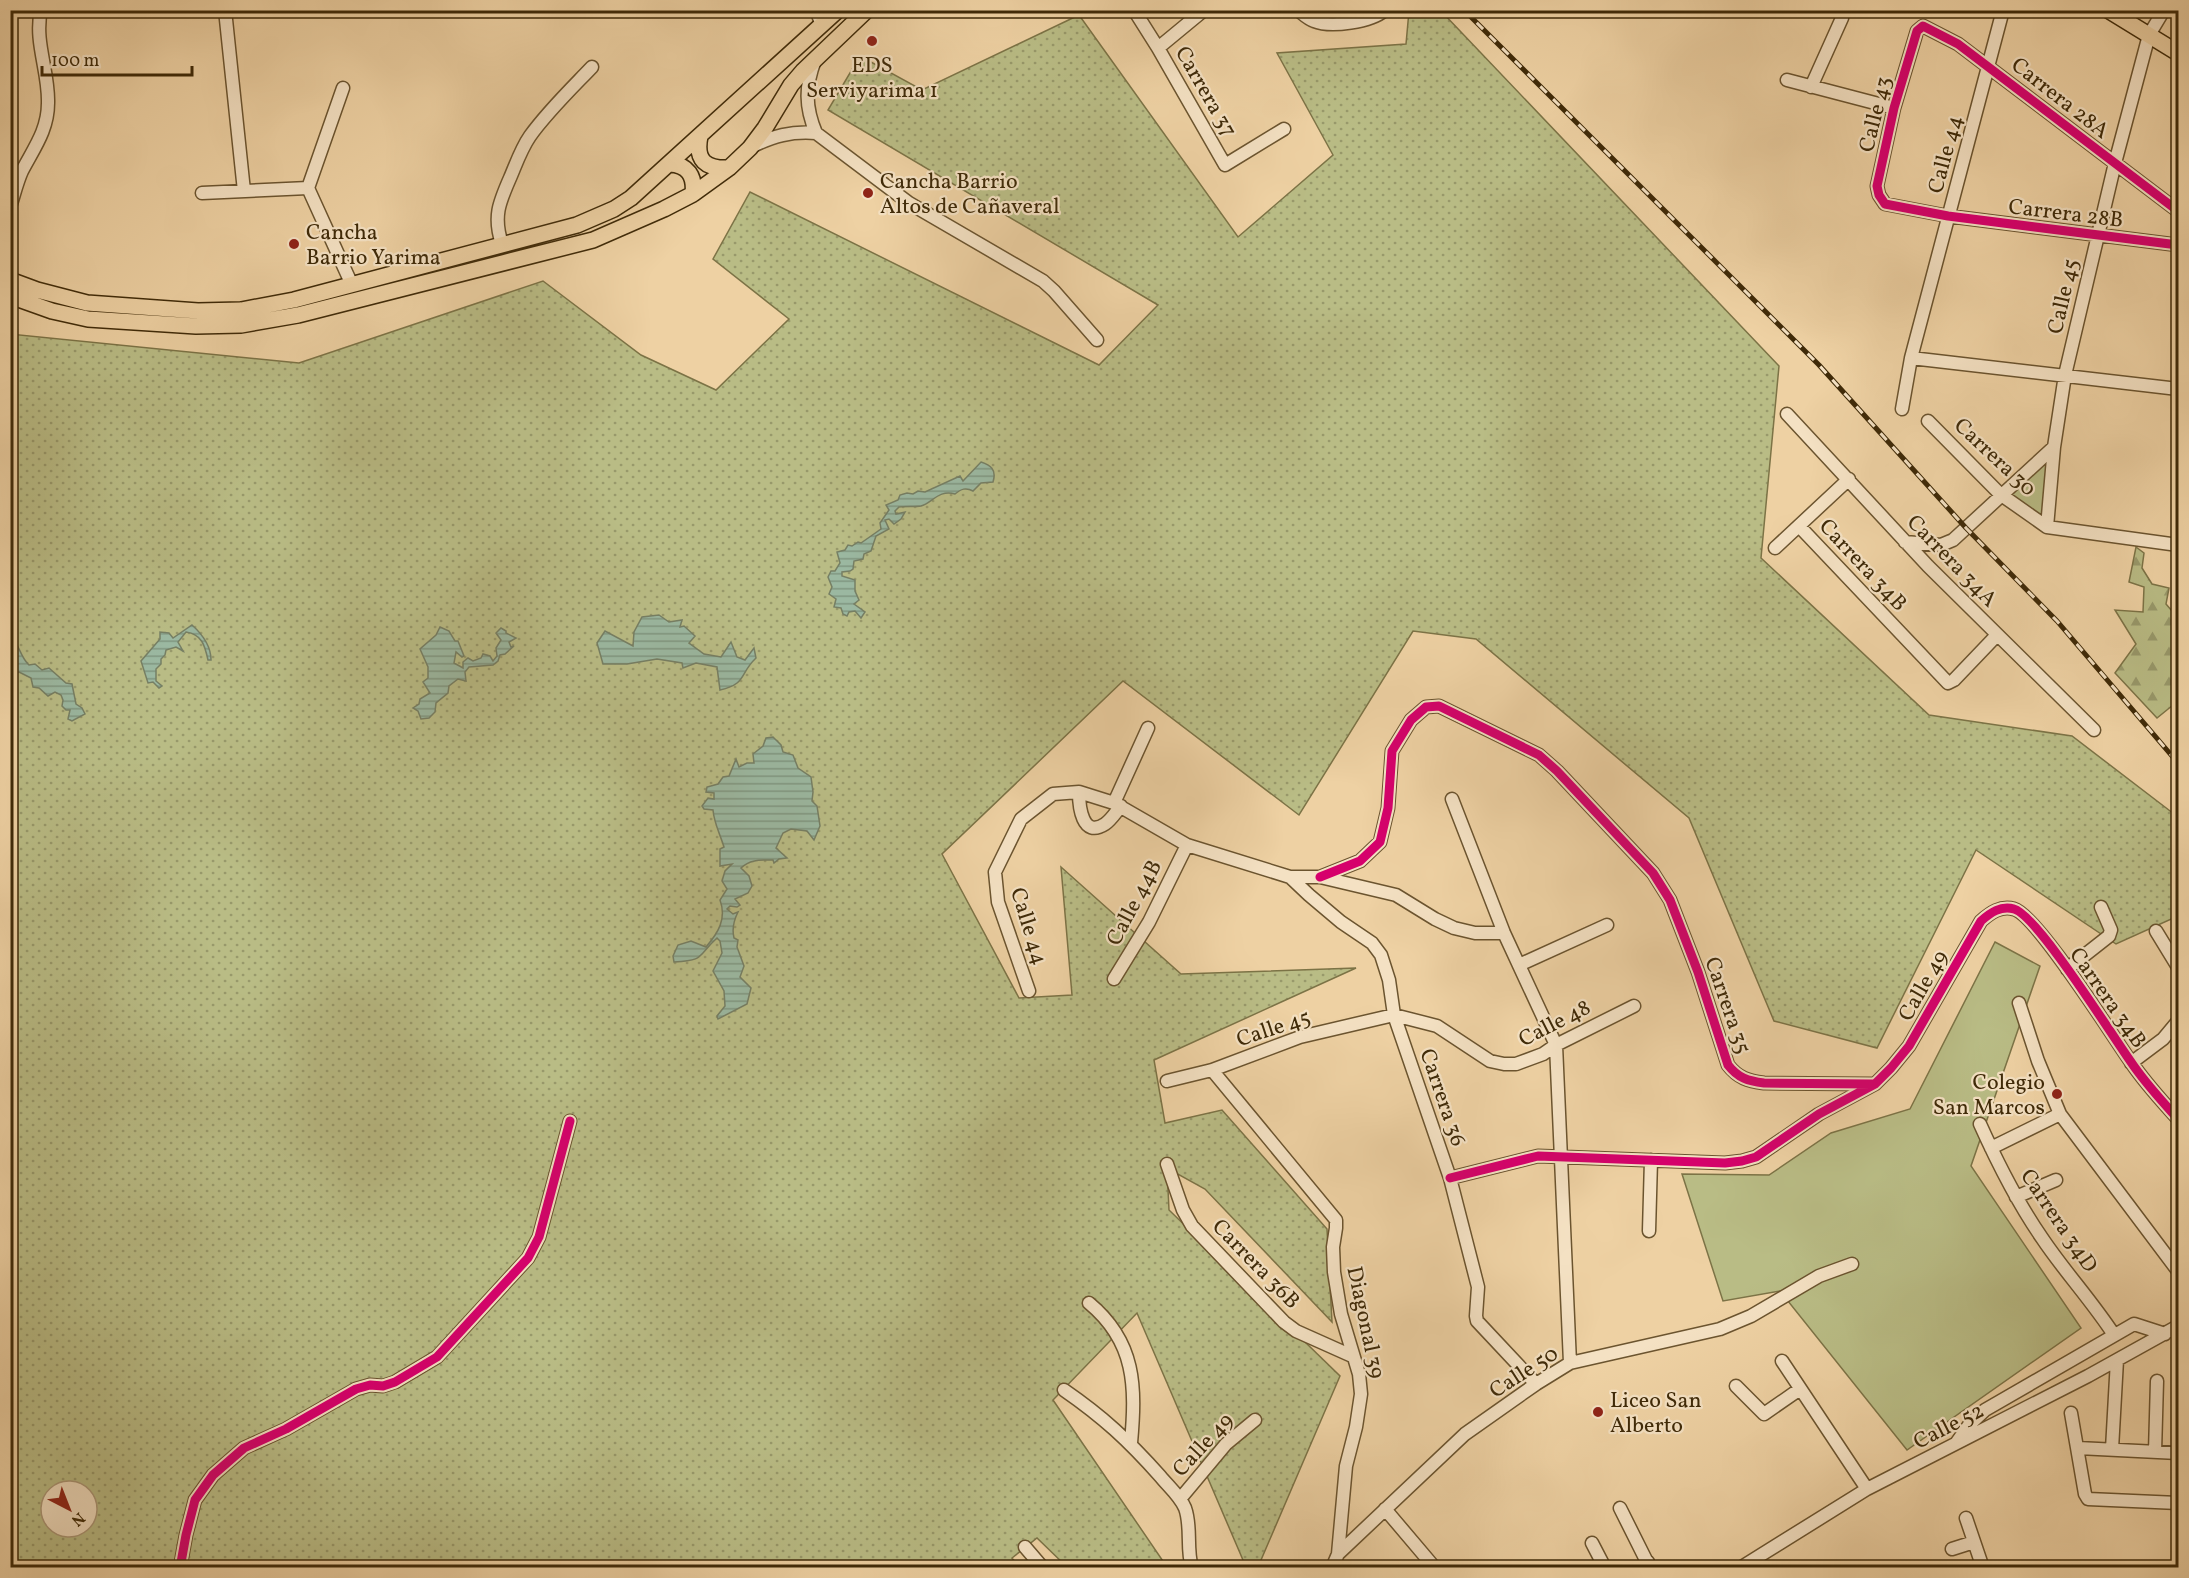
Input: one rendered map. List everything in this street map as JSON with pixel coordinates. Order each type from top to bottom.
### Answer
[{"type":"main road","points":[[10,280],[37,290],[87,303],[198,311],[252,308],[352,285],[595,218],[631,198],[700,136],[819,18],[838,10]]},
{"type":"main road","points":[[10,296],[52,311],[88,319],[196,326],[241,325],[264,322],[354,301],[593,240],[646,218],[693,194],[729,168],[750,148],[765,128],[791,85],[817,56],[867,10]]},
{"type":"main road","points":[[2108,10],[2178,42]]},
{"type":"main road","points":[[2126,10],[2178,53]]},
{"type":"main road","points":[[700,136],[698,152],[701,159],[714,168],[729,168]]},
{"type":"main road","points":[[670,164],[685,167],[690,172],[693,179],[693,194]]},
{"type":"street","points":[[10,207],[22,173],[45,126],[48,103],[47,74],[39,39],[41,10]]},
{"type":"street","points":[[225,10],[244,191]]},
{"type":"street","name":"Carrera 37","points":[[1134,10],[1225,165],[1284,129]]},
{"type":"street","points":[[1158,48],[1204,10]]},
{"type":"street","points":[[1298,10],[1314,21],[1329,25],[1369,19],[1385,10]]},
{"type":"street","name":"Calle 44","points":[[1902,409],[1911,358],[2003,10]]},
{"type":"street","name":"Calle 45","points":[[2047,527],[2054,447],[2065,375],[2115,163],[2151,31],[2164,10]]},
{"type":"street","points":[[1811,87],[1842,18]]},
{"type":"street","name":"Carrera 28A","points":[[1916,33],[1923,26],[1948,37],[1988,65],[2178,211]]},
{"type":"street","name":"Calle 43","points":[[1885,204],[1879,195],[1877,186],[1894,108],[1916,33]]},
{"type":"street","points":[[817,56],[806,97],[807,109],[816,133],[900,197],[1043,281],[1097,340]]},
{"type":"street","points":[[502,244],[496,221],[498,209],[520,154],[530,136],[592,67]]},
{"type":"street","name":"Calle 43","points":[[1787,80],[1894,108]]},
{"type":"street","points":[[344,88],[308,188],[352,285]]},
{"type":"street","points":[[750,148],[778,135],[800,132],[816,133]]},
{"type":"street","points":[[202,193],[308,188]]},
{"type":"street","name":"Carrera 28B","points":[[1885,204],[1948,216],[2178,245]]},
{"type":"street","points":[[1911,358],[2178,388]]},
{"type":"street","name":"Carrera 34A","points":[[1787,414],[1905,542],[2094,730]]},
{"type":"street","name":"Carrera 30","points":[[1928,421],[2001,494],[2047,527],[2178,545]]},
{"type":"street","points":[[1905,542],[1941,545],[1953,540],[2054,447]]},
{"type":"street","points":[[1775,548],[1849,479]]},
{"type":"street","name":"Carrera 34B","points":[[1799,526],[1948,683],[1954,680],[1997,635]]},
{"type":"street","name":"Carrera 35","points":[[1320,878],[1360,861],[1380,842],[1388,808],[1392,751],[1411,720],[1426,707],[1439,706],[1539,755],[1557,771],[1653,873],[1670,900],[1698,972],[1728,1065],[1736,1074],[1748,1081],[1764,1083],[1875,1084]]},
{"type":"street","points":[[1148,728],[1118,805],[1106,824],[1096,828],[1089,826],[1081,818],[1078,807],[1079,792],[1118,805],[1187,845],[1290,877],[1320,878],[1396,895],[1454,928],[1475,933],[1504,933]]},
{"type":"street","name":"Calle 44","points":[[1029,991],[998,902],[995,872],[1022,819],[1053,795],[1079,792]]},
{"type":"street","points":[[1452,799],[1504,933],[1556,1045],[1570,1363]]},
{"type":"street","name":"Calle 44B","points":[[1114,979],[1149,922],[1187,845]]},
{"type":"street","name":"Carrera 36","points":[[1290,877],[1341,922],[1372,943],[1381,955],[1389,980],[1394,1015],[1450,1178],[1478,1287],[1477,1321],[1536,1384]]},
{"type":"street","points":[[2067,969],[2109,936],[2111,930],[2101,907]]},
{"type":"street","name":"Carrera 34B","points":[[2002,908],[2014,909],[2027,916],[2132,1063],[2178,1119]]},
{"type":"street","name":"Calle 49","points":[[1875,1084],[1910,1046],[1981,921],[2002,908]]},
{"type":"street","points":[[1519,965],[1607,925]]},
{"type":"street","points":[[2156,931],[2178,967]]},
{"type":"street","points":[[2019,1003],[2038,1061],[2060,1114],[2178,1271]]},
{"type":"street","name":"Calle 48","points":[[1394,1015],[1437,1026],[1490,1061],[1516,1064],[1543,1054],[1556,1045],[1634,1006]]},
{"type":"street","name":"Calle 45","points":[[1167,1081],[1212,1070],[1300,1037],[1394,1015]]},
{"type":"street","points":[[2132,1063],[2163,1039],[2178,1021]]},
{"type":"street","name":"Diagonal 39","points":[[1212,1070],[1336,1220],[1333,1247],[1334,1272],[1341,1314],[1359,1374],[1360,1394],[1356,1427],[1346,1466],[1338,1554]]},
{"type":"street","points":[[1450,1178],[1538,1156],[1560,1155],[1725,1163],[1742,1161],[1756,1157],[1819,1114],[1875,1084]]},
{"type":"street","points":[[1990,1148],[2060,1114]]},
{"type":"street","points":[[180,1568],[195,1500],[213,1475],[244,1448],[286,1429],[356,1389],[370,1385],[383,1386],[395,1382],[437,1357],[528,1258],[539,1237],[570,1120]]},
{"type":"street","name":"Carrera 34D","points":[[1980,1124],[2016,1197],[2044,1240],[2099,1311],[2114,1335]]},
{"type":"street","points":[[1650,1231],[1651,1160]]},
{"type":"street","name":"Carrera 36B","points":[[1167,1164],[1183,1210],[1192,1226],[1268,1306],[1296,1331],[1352,1356]]},
{"type":"street","points":[[2016,1197],[2056,1180]]},
{"type":"street","name":"Calle 50","points":[[1332,1568],[1338,1554],[1466,1434],[1536,1384],[1570,1363],[1720,1329],[1751,1316],[1819,1276],[1852,1264]]},
{"type":"street","points":[[1089,1303],[1116,1329],[1126,1348],[1132,1374],[1134,1407],[1131,1443]]},
{"type":"street","points":[[1956,1444],[1969,1425],[1985,1410],[2134,1324],[2165,1334]]},
{"type":"street","name":"Calle 52","points":[[1740,1568],[1867,1489],[2178,1326]]},
{"type":"street","points":[[2112,1449],[2117,1360]]},
{"type":"street","points":[[1782,1361],[1867,1489]]},
{"type":"street","points":[[2155,1452],[2157,1381]]},
{"type":"street","points":[[1736,1386],[1764,1414],[1800,1389]]},
{"type":"street","points":[[1064,1390],[1093,1410],[1131,1443],[1180,1499],[1188,1518],[1189,1557],[1192,1568]]},
{"type":"street","points":[[2072,1413],[2085,1494],[2088,1499],[2178,1503]]},
{"type":"street","name":"Calle 49","points":[[1180,1499],[1226,1444],[1255,1420]]},
{"type":"street","points":[[2078,1448],[2178,1453]]},
{"type":"street","points":[[1620,1508],[1645,1566]]},
{"type":"street","points":[[1385,1509],[1435,1568]]},
{"type":"street","points":[[1966,1518],[1983,1568]]},
{"type":"street","points":[[1952,1549],[1974,1542]]},
{"type":"street","points":[[1592,1544],[1605,1568]]},
{"type":"street","points":[[1025,1547],[1043,1568]]},
{"type":"green space","points":[[1409,11],[1441,11],[1779,366],[1761,558],[1929,715],[2072,736],[2178,817],[2178,916],[2116,944],[1976,850],[1877,1048],[1774,1021],[1689,818],[1476,639],[1413,631],[1299,815],[1123,681],[942,854],[1019,998],[1072,995],[1061,867],[1181,974],[1356,968],[1154,1060],[1165,1123],[1222,1110],[1327,1229],[1332,1322],[1205,1189],[1167,1168],[1169,1210],[1340,1376],[1258,1567],[1246,1567],[1137,1313],[1053,1400],[1167,1567],[1067,1567],[1037,1538],[1012,1558],[1020,1568],[11,1567],[10,334],[299,363],[543,281],[641,355],[716,390],[789,319],[713,259],[750,192],[1099,365],[1158,305],[828,110],[860,56],[922,90],[1079,15],[1238,237],[1333,155],[1277,53],[1406,44]]},
{"type":"green space","points":[[2051,453],[2045,523],[2005,494]]},
{"type":"green space","points":[[2136,547],[2144,553],[2142,568],[2152,584],[2169,588],[2166,604],[2178,618],[2178,701],[2157,718],[2115,673],[2136,644],[2115,610],[2143,612],[2144,587],[2129,582]]},
{"type":"green space","points":[[1995,942],[2040,966],[1971,1166],[2081,1328],[1907,1450],[1780,1291],[1723,1301],[1682,1174],[1769,1175],[1831,1133],[1910,1109]]},
{"type":"shaded area","points":[[981,462],[992,468],[993,482],[981,483],[973,491],[966,489],[955,494],[944,493],[921,506],[899,507],[895,511],[896,514],[905,512],[901,519],[894,524],[889,519],[885,520],[889,529],[876,536],[871,551],[864,554],[863,559],[854,561],[853,569],[842,572],[842,576],[855,580],[855,591],[859,600],[854,604],[865,612],[861,618],[855,611],[849,612],[847,616],[843,614],[841,608],[834,607],[836,599],[829,594],[832,587],[828,577],[840,563],[837,552],[845,550],[848,545],[861,543],[881,529],[880,523],[889,510],[886,505],[898,500],[900,495],[913,494],[918,491],[925,492],[960,476],[963,481]]},
{"type":"shaded area","points":[[659,615],[669,622],[682,620],[680,627],[684,626],[695,636],[689,643],[704,654],[721,657],[731,642],[737,657],[745,660],[754,648],[756,658],[735,685],[720,690],[717,667],[696,663],[683,668],[682,663],[657,659],[627,664],[603,664],[597,643],[605,631],[633,646],[634,632],[642,617]]},
{"type":"shaded area","points":[[192,625],[205,641],[211,660],[208,660],[199,638],[186,632],[178,642],[183,651],[176,647],[166,650],[161,664],[156,669],[156,681],[162,686],[159,688],[153,682],[148,683],[141,661],[160,639],[160,632],[169,633],[173,638]]},
{"type":"shaded area","points":[[440,627],[449,631],[455,641],[458,641],[464,656],[456,652],[454,663],[463,668],[463,662],[468,658],[473,661],[481,658],[483,654],[490,656],[493,661],[497,656],[496,648],[501,640],[496,633],[501,628],[516,638],[509,642],[511,647],[514,646],[505,654],[500,655],[498,661],[493,665],[469,667],[465,672],[466,681],[458,679],[449,686],[448,693],[436,703],[435,712],[429,718],[421,719],[418,711],[413,708],[419,704],[420,699],[430,693],[423,682],[428,678],[428,667],[420,649],[436,635]]},
{"type":"shaded area","points":[[16,643],[29,665],[35,664],[42,670],[49,668],[66,683],[72,684],[76,704],[85,714],[72,721],[68,719],[70,710],[62,706],[61,695],[55,692],[48,696],[39,688],[33,687],[31,678],[19,672],[15,675],[11,671],[11,645]]},
{"type":"shaded area","points":[[773,737],[781,745],[783,752],[793,755],[798,768],[811,777],[812,801],[817,806],[820,826],[814,840],[807,831],[791,829],[783,833],[776,848],[787,858],[779,859],[774,863],[773,860],[756,861],[741,868],[749,876],[752,886],[748,893],[735,899],[740,905],[730,906],[727,909],[733,914],[738,912],[733,932],[734,938],[738,940],[737,947],[744,966],[740,977],[751,988],[747,1004],[718,1019],[717,1016],[725,1006],[724,991],[713,971],[722,953],[720,941],[717,938],[696,959],[674,962],[673,956],[678,945],[691,941],[706,947],[718,931],[722,920],[720,900],[727,889],[722,881],[725,871],[732,864],[720,866],[720,849],[724,847],[713,810],[704,809],[702,806],[708,798],[714,799],[714,793],[706,792],[707,787],[718,784],[723,777],[729,776],[736,759],[739,767],[747,763],[754,763],[753,754],[763,746],[766,738]]},
{"type":"railway","points":[[1464,10],[1819,365],[1966,528],[2057,621],[2178,763]]},
{"type":"cycle path","points":[[2178,211],[1958,44],[1923,26],[1917,31],[1894,108],[1877,186],[1879,195],[1885,204],[1948,216],[2178,245]]},
{"type":"cycle path","points":[[1320,877],[1360,861],[1380,842],[1388,808],[1392,751],[1411,720],[1426,707],[1439,706],[1539,755],[1557,771],[1653,873],[1670,900],[1698,972],[1728,1065],[1736,1073],[1748,1080],[1764,1083],[1872,1084]]},
{"type":"cycle path","points":[[1450,1178],[1538,1156],[1725,1163],[1756,1157],[1819,1114],[1875,1084],[1909,1046],[1981,921],[2005,908],[2014,909],[2025,916],[2039,932],[2074,978],[2136,1070],[2178,1119]]},
{"type":"cycle path","points":[[180,1568],[195,1500],[213,1475],[244,1448],[286,1429],[356,1389],[370,1385],[383,1386],[395,1382],[437,1357],[528,1258],[539,1237],[570,1121]]},
{"type":"place","name":"EDS Serviyarima 1","points":[[872,41]]},
{"type":"place","name":"Cancha Barrio Altos de Cañaveral","points":[[868,193]]},
{"type":"place","name":"Cancha Barrio Yarima","points":[[294,244]]},
{"type":"place","name":"Colegio San Marcos","points":[[2057,1094]]},
{"type":"place","name":"Liceo San Alberto","points":[[1598,1412]]}]
